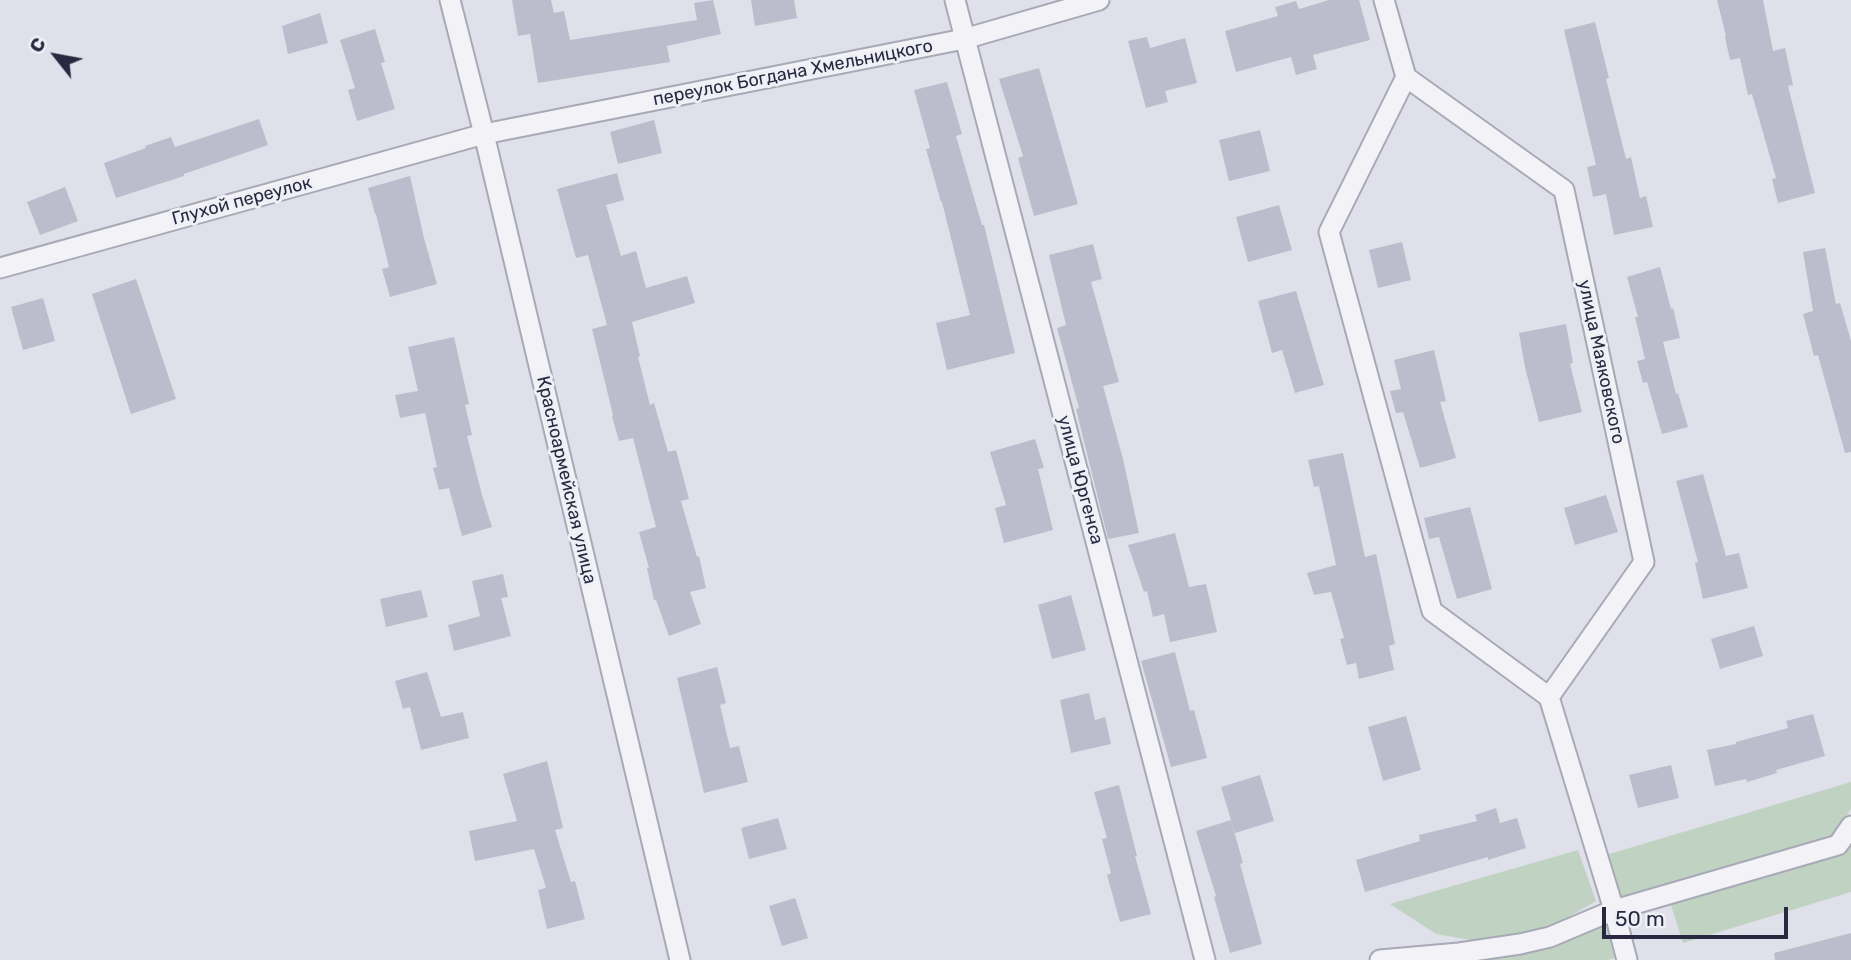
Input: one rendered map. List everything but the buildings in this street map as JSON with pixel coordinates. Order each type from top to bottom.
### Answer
[{"type":"street","name":"Красноармейская улица","points":[[450,0],[680,960]]},
{"type":"street","name":"улица Юргенса","points":[[955,0],[1205,960]]},
{"type":"street","name":"переулок Богдана Хмельницкого","points":[[484,134],[964,39],[1099,0]]},
{"type":"street","points":[[1384,0],[1406,77],[1329,232],[1432,611],[1549,697],[1627,960]]},
{"type":"street","name":"улица Маяковского","points":[[1406,77],[1564,190],[1644,562],[1549,697]]},
{"type":"street","name":"Глухой переулок","points":[[0,268],[484,134]]},
{"type":"street","points":[[1380,960],[1460,953],[1550,937],[1614,910],[1838,845],[1851,826]]},
{"type":"green space","points":[[1851,782],[1851,809],[1827,846],[1623,906],[1606,855]]},
{"type":"green space","points":[[1851,837],[1851,892],[1683,943],[1669,899]]},
{"type":"green space","points":[[1578,850],[1596,901],[1550,928],[1518,938],[1476,941],[1436,934],[1390,904]]},
{"type":"green space","points":[[1609,919],[1617,957],[1608,960],[1452,960],[1546,950]]}]
